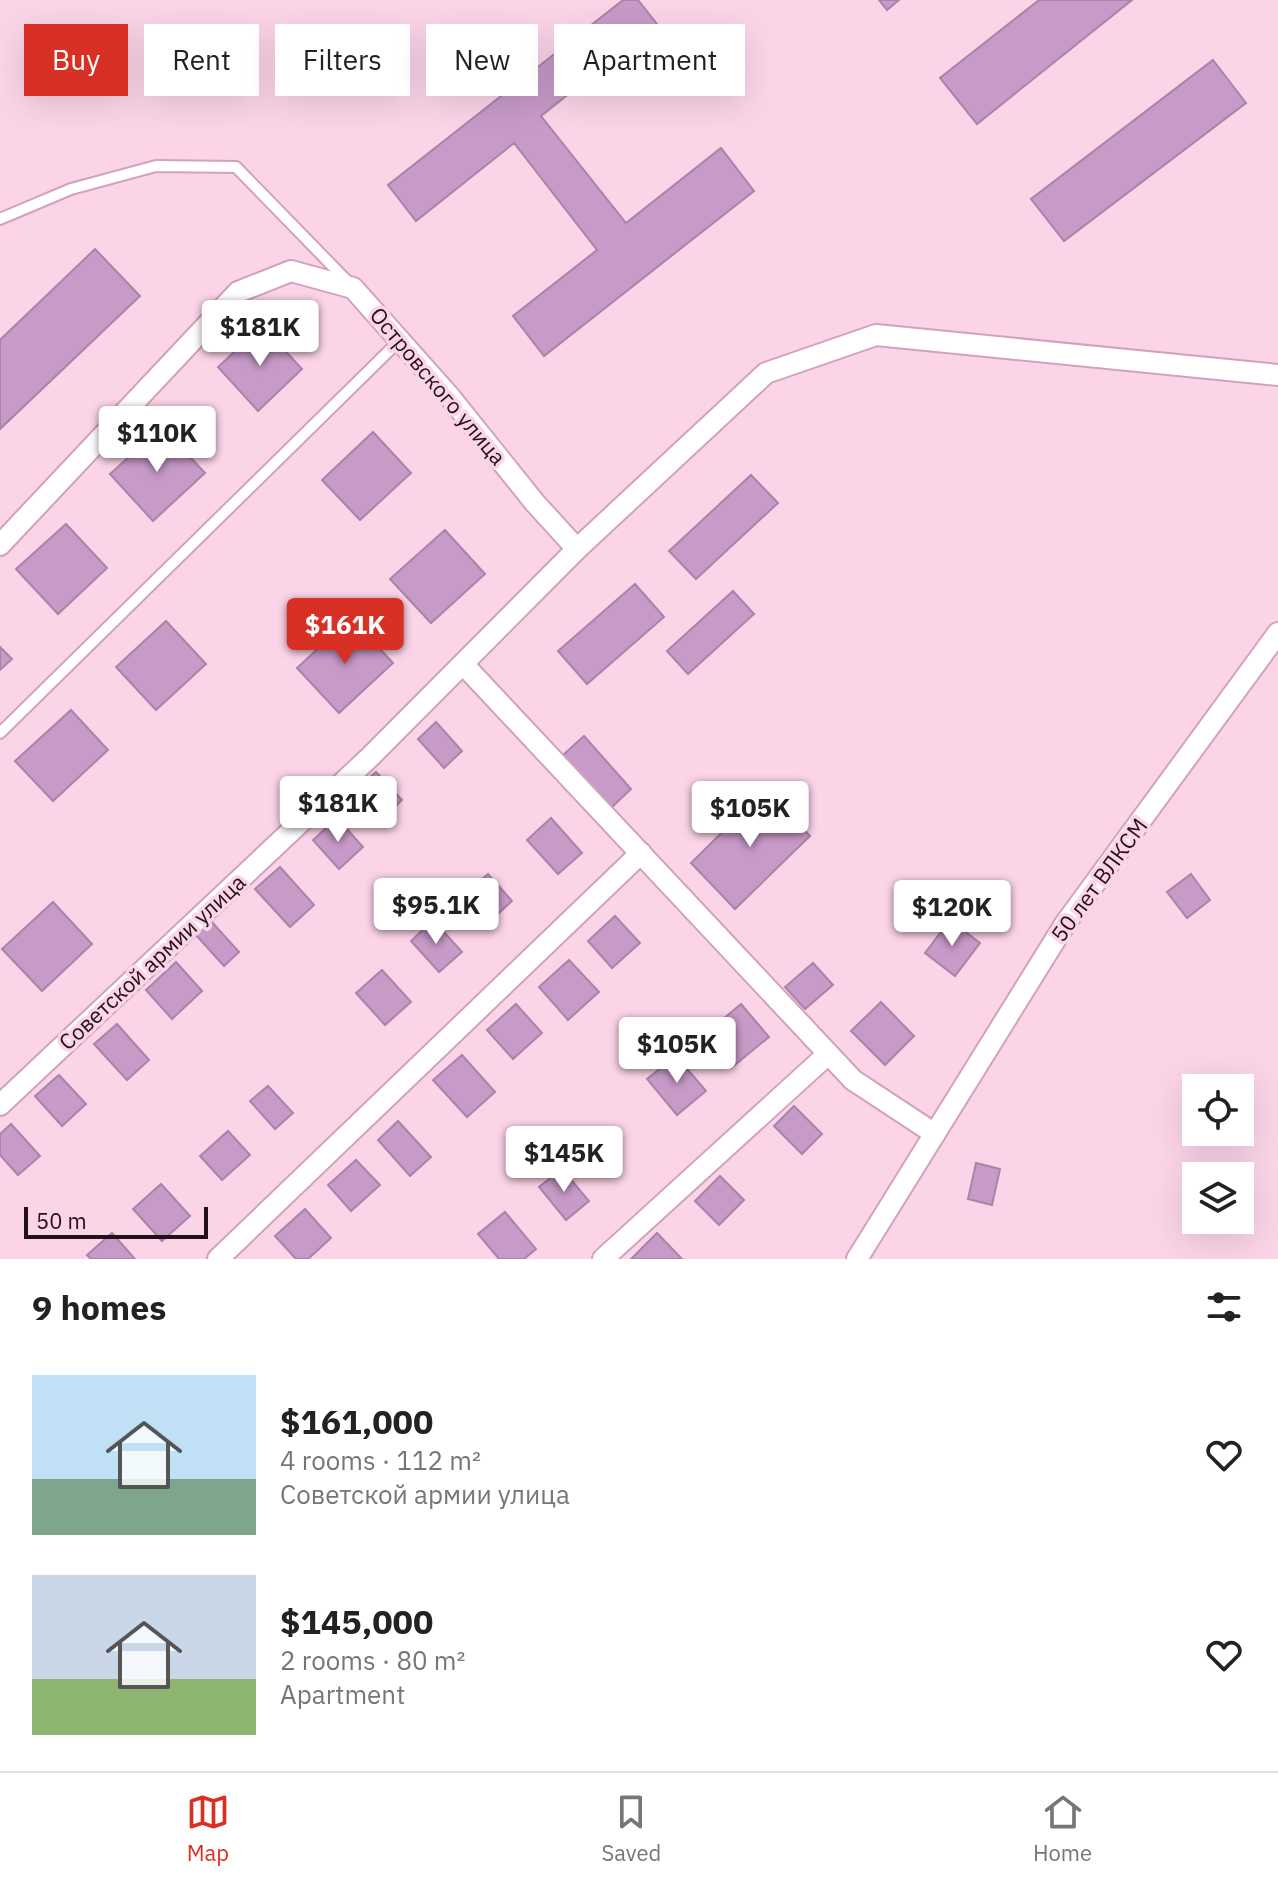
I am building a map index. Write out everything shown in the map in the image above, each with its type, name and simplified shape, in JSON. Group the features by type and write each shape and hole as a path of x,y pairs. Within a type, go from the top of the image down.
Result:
{"street":[{"name":"Островского улица","path":"0,545 238,292 291,271 353,288 450,397 535,503 577,549"},
{"name":"Советской армии улица","path":"0,1105 371,756 577,549 766,373 876,335 1278,375"},
{"name":"50 лет ВЛКСМ","path":"857,1259 1065,924 1276,642"},
{"path":"463,664 853,1080 935,1134"},
{"path":"218,1259 641,853"},
{"path":"603,1259 828,1054"}],"lane":[{"path":"0,219 71,189 156,166 236,167 353,288"},
{"path":"0,733 400,340"}],"building":[{"path":"623,0 638,0 657,24 593,24"},
{"path":"879,0 899,0 887,10"},
{"path":"1039,0 1132,0 977,124 940,78"},
{"path":"554,54 554,96 566,96 541,116 626,223 721,148 754,191 544,356 513,316 597,250 514,143 416,221 388,185 501,96 538,96 538,67"},
{"path":"1213,60 1246,103 1064,241 1031,199"},
{"path":"95,249 140,296 0,429 0,340"},
{"path":"262,326 302,369 258,411 218,367"},
{"path":"162,427 205,473 153,521 110,474"},
{"path":"373,432 411,473 360,520 322,480"},
{"path":"751,475 778,503 696,579 669,551"},
{"path":"66,524 107,568 58,614 16,569"},
{"path":"445,530 485,574 431,623 390,579"},
{"path":"635,584 664,617 587,684 558,651"},
{"path":"733,591 754,614 688,674 667,651"},
{"path":"351,618 393,663 339,713 297,668"},
{"path":"166,621 206,664 156,710 116,667"},
{"path":"0,647 12,659 0,670"},
{"path":"71,710 108,750 53,801 15,761"},
{"path":"436,722 462,751 444,768 418,739"},
{"path":"584,736 631,789 611,808 563,755"},
{"path":"376,772 402,800 386,815 360,786"},
{"path":"765,790 810,836 735,909 691,863"},
{"path":"337,818 363,847 339,869 313,840"},
{"path":"551,818 582,853 558,874 527,840"},
{"path":"280,867 314,905 290,927 255,889"},
{"path":"488,874 512,901 490,921 465,894"},
{"path":"1191,874 1210,900 1187,918 1167,892"},
{"path":"53,902 92,944 42,991 2,949"},
{"path":"615,916 640,943 612,968 588,941"},
{"path":"210,920 239,952 224,966 195,934"},
{"path":"433,920 462,952 439,972 411,941"},
{"path":"950,920 980,943 955,976 925,953"},
{"path":"569,960 599,992 568,1020 539,987"},
{"path":"176,962 202,991 172,1019 146,990"},
{"path":"813,963 833,985 805,1009 785,987"},
{"path":"382,970 411,1002 385,1025 356,993"},
{"path":"881,1002 914,1036 885,1065 851,1031"},
{"path":"516,1004 542,1033 513,1059 487,1030"},
{"path":"741,1004 769,1037 731,1068 704,1035"},
{"path":"117,1024 149,1060 127,1080 94,1044"},
{"path":"462,1055 495,1092 467,1117 433,1080"},
{"path":"676,1056 706,1091 677,1115 647,1079"},
{"path":"59,1075 86,1104 62,1126 35,1096"},
{"path":"268,1086 293,1113 275,1129 250,1101"},
{"path":"794,1106 822,1134 802,1154 774,1126"},
{"path":"398,1121 431,1157 410,1176 378,1140"},
{"path":"11,1124 40,1156 18,1175 0,1155 0,1134"},
{"path":"228,1131 250,1155 222,1180 200,1156"},
{"path":"356,1160 380,1185 351,1211 328,1185"},
{"path":"976,1163 1000,1169 992,1205 968,1199"},
{"path":"562,1169 589,1201 566,1220 539,1187"},
{"path":"720,1176 744,1200 719,1225 695,1201"},
{"path":"161,1184 190,1216 162,1241 133,1209"},
{"path":"305,1209 331,1238 308,1259 296,1259 275,1236"},
{"path":"505,1212 536,1249 524,1259 499,1259 478,1234"},
{"path":"112,1233 135,1259 91,1259 87,1255"},
{"path":"657,1233 682,1259 631,1259"}]}
